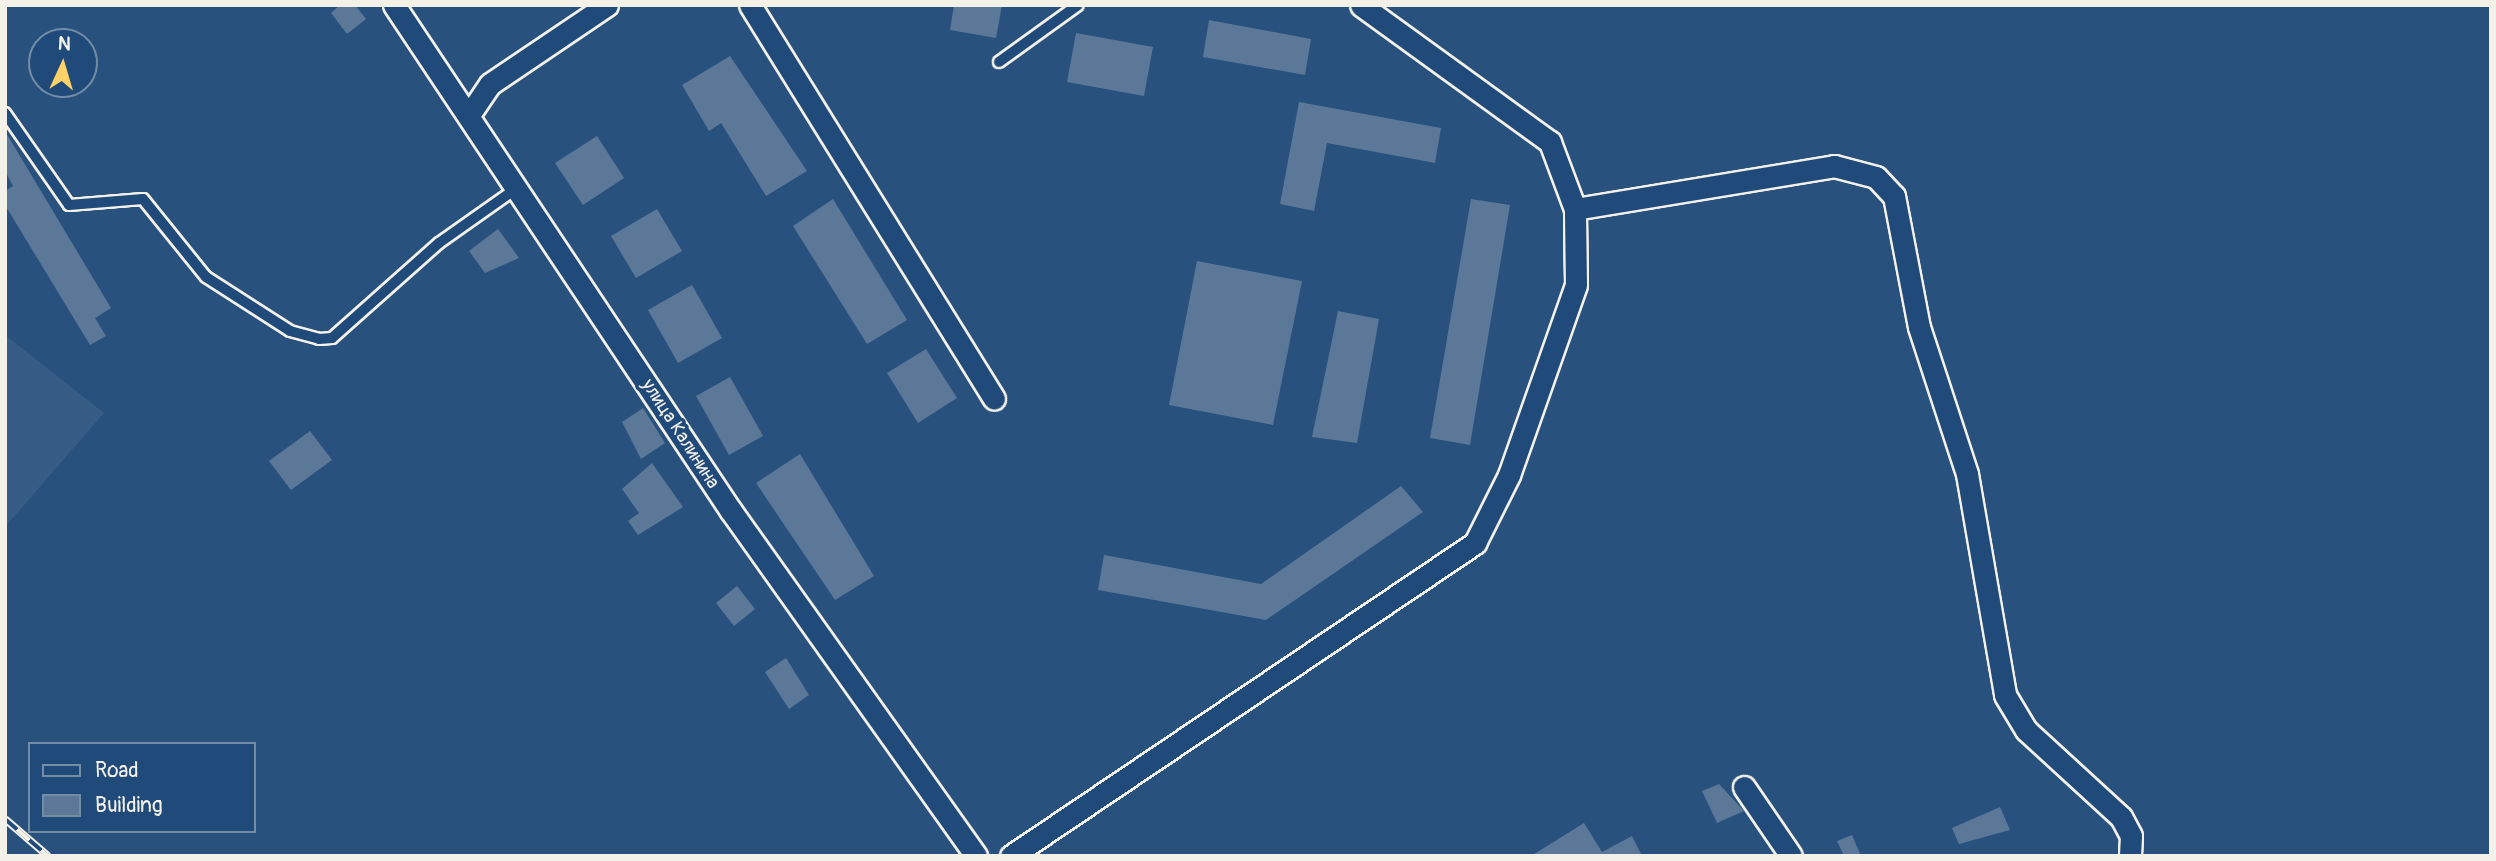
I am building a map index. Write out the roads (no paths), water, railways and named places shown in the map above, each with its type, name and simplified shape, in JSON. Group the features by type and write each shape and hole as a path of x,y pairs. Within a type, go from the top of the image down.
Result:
{"street":[{"name":"улица Калинина","path":"394,5 731,511 976,856"},
{"path":"469,115 490,84 607,5"},
{"path":"750,5 994,398"},
{"path":"1011,856 1475,543 1509,475 1576,285 1575,209 1550,142 1361,5"},
{"path":"1575,209 1834,166 1876,177 1894,197 1919,327 1967,474 2005,695 2026,730 2121,817 2131,836 2130,856"},
{"path":"1744,787 1791,856"}],"lane":[{"path":"999,62 1078,5"},
{"path":"5,113 69,205 143,199 206,277 290,331 319,339 332,338 439,243 517,188"}],"railway":[{"path":"5,819 48,856"}]}
